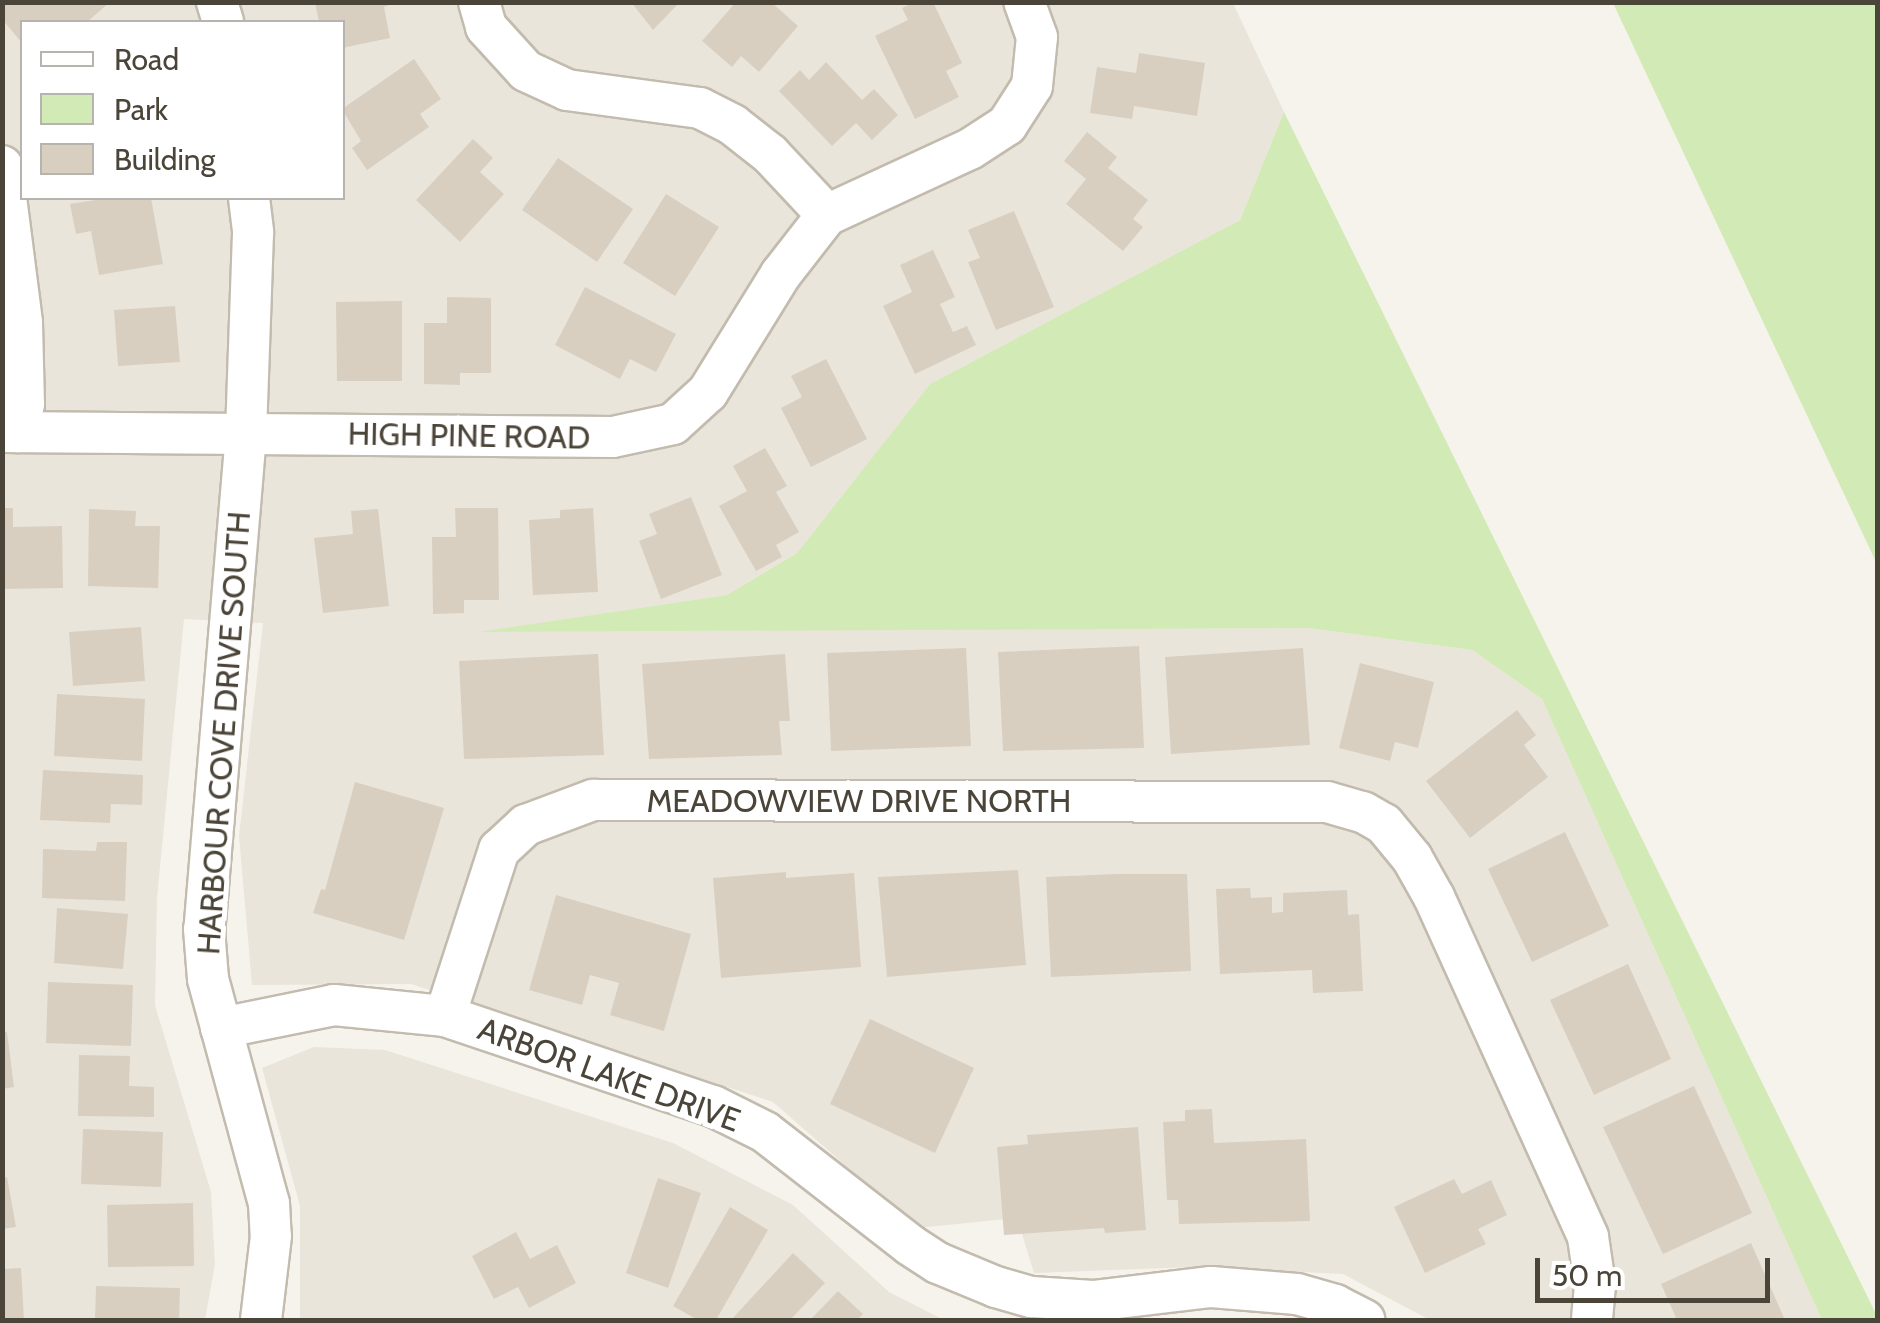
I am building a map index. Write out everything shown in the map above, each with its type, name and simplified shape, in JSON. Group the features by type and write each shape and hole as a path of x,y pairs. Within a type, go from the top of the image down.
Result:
{"street":[{"path":"480,2 486,27 526,72 566,90 700,108 734,125 770,154 826,215 970,149 1007,125 1032,86 1037,38 1024,2"},
{"path":"2,166 22,322 24,404 10,432"},
{"name":"HARBOUR COVE DRIVE SOUTH","path":"250,200 246,434 204,929 208,980 269,1203 270,1256 261,1320"},
{"name":"HIGH PINE ROAD","path":"10,432 613,438 663,428 708,392 780,274 826,215"},
{"name":"MEADOWVIEW DRIVE NORTH","path":"444,1016 499,850 526,825 592,800 1326,802 1363,812 1399,839 1434,897 1588,1237 1596,1284 1592,1320"},
{"name":"ARBOR LAKE DRIVE","path":"221,1028 334,1004 444,1016 730,1114 764,1132 910,1245 938,1263 996,1287 1032,1297 1093,1301 1210,1287 1297,1294 1335,1305 1364,1320"}],"shaded area":[{"path":"3,2 1233,3 1284,112 1240,220 930,384 797,553 727,595 487,631 1308,628 1472,650 1542,699 1822,1320 1430,1320 1343,1274 1192,1267 1034,1273 1017,1218 917,1228 773,1102 411,984 252,985 239,836 263,623 184,619 157,898 155,1005 211,1192 215,1264 205,1320 3,1320"},
{"path":"314,1047 385,1050 673,1143 793,1205 889,1292 944,1320 300,1320 300,1206 262,1068"}],"green space":[{"path":"1613,3 1877,3 1877,564"},
{"path":"1284,112 1877,1320 1822,1320 1542,699 1472,650 1308,628 478,632 727,595 797,553 930,384 1240,220"}],"building":[{"path":"2,2 110,2 89,20 20,20 20,41 2,19"},
{"path":"315,2 396,2 384,7 390,38 345,47 345,20 319,20"},
{"path":"631,2 680,2 653,30"},
{"path":"736,2 771,2 798,26 759,72 741,56 732,67 702,41"},
{"path":"914,2 933,2 962,63 946,71 959,97 915,119 875,36 908,20 902,8"},
{"path":"1139,53 1205,63 1197,116 1134,106 1132,119 1090,113 1097,67 1136,73"},
{"path":"414,59 441,99 420,114 429,127 367,170 352,148 361,141 345,114 345,107"},
{"path":"826,62 862,100 874,89 898,115 872,140 856,123 832,146 779,91 800,70 809,80"},
{"path":"1087,132 1117,157 1108,168 1148,200 1133,219 1143,227 1123,251 1066,204 1086,179 1064,161"},
{"path":"473,139 493,158 480,172 504,194 460,242 416,200"},
{"path":"558,158 633,209 597,262 522,210"},
{"path":"666,194 719,227 675,296 623,263"},
{"path":"151,200 163,264 99,275 91,231 76,234 70,204"},
{"path":"1014,211 1054,307 996,330 968,262 980,258 968,230"},
{"path":"933,250 955,297 940,304 953,332 967,326 976,345 915,374 883,306 912,292 900,265"},
{"path":"585,287 676,334 656,372 630,359 620,379 555,345"},
{"path":"447,297 491,298 491,373 460,373 460,385 424,384 424,323 447,323"},
{"path":"402,301 402,381 337,381 336,302"},
{"path":"175,306 180,362 118,366 114,310"},
{"path":"826,359 867,439 811,467 781,408 802,397 791,376"},
{"path":"765,448 787,486 776,492 799,532 776,545 782,557 756,571 719,506 747,491 733,466"},
{"path":"691,497 722,575 661,599 639,541 657,534 649,514"},
{"path":"2,508 13,508 13,527 62,526 63,588 2,589"},
{"path":"455,508 498,508 499,600 464,600 464,613 433,614 432,537 456,537"},
{"path":"593,508 598,592 533,595 529,520 560,518 560,510"},
{"path":"89,509 136,511 135,526 160,526 158,588 88,586"},
{"path":"378,509 389,606 323,613 314,538 353,534 351,511"},
{"path":"141,627 145,681 73,686 69,632"},
{"path":"1139,646 1144,748 1003,751 998,652"},
{"path":"966,648 971,746 831,751 827,653"},
{"path":"1303,648 1310,745 1171,754 1165,657"},
{"path":"598,654 604,755 464,759 459,661"},
{"path":"785,654 790,721 779,721 782,755 649,759 642,664"},
{"path":"1360,663 1434,682 1418,748 1395,742 1390,761 1339,748"},
{"path":"57,694 145,699 142,761 54,756"},
{"path":"1517,710 1536,735 1524,745 1548,777 1470,838 1426,781"},
{"path":"43,770 143,775 142,805 111,804 110,823 40,820"},
{"path":"355,782 444,808 404,940 313,913 321,889 325,890"},
{"path":"1565,832 1609,926 1532,962 1488,869"},
{"path":"97,842 127,842 125,901 42,898 43,849 96,851"},
{"path":"1018,870 1026,965 887,977 878,877"},
{"path":"786,872 786,878 854,873 861,967 721,978 713,878"},
{"path":"1187,874 1191,971 1051,977 1046,877"},
{"path":"1250,888 1251,898 1272,897 1272,913 1283,912 1283,893 1347,890 1348,915 1359,914 1363,991 1313,993 1312,970 1220,974 1216,889"},
{"path":"556,895 691,934 664,1031 610,1015 619,983 590,975 582,1005 529,990"},
{"path":"57,908 128,914 123,969 54,963"},
{"path":"1628,964 1671,1059 1594,1095 1550,1000"},
{"path":"48,982 133,985 131,1046 46,1043"},
{"path":"870,1019 974,1068 935,1153 830,1104"},
{"path":"7,1032 14,1087 2,1089 2,1033"},
{"path":"79,1055 130,1056 129,1086 154,1087 154,1117 78,1116"},
{"path":"1694,1086 1752,1213 1663,1254 1603,1127"},
{"path":"1212,1109 1214,1143 1306,1139 1310,1221 1179,1224 1178,1200 1167,1200 1163,1122 1185,1121 1185,1110"},
{"path":"1138,1127 1146,1230 1105,1233 1104,1228 1004,1235 997,1147 1028,1144 1027,1135"},
{"path":"83,1129 163,1132 161,1187 81,1184"},
{"path":"7,1177 16,1227 2,1229 2,1178"},
{"path":"658,1178 701,1193 668,1288 626,1273"},
{"path":"1454,1179 1462,1194 1491,1180 1507,1215 1478,1229 1486,1244 1425,1273 1394,1207"},
{"path":"193,1203 194,1266 108,1267 107,1205"},
{"path":"730,1207 768,1230 716,1320 698,1320 673,1306"},
{"path":"516,1232 530,1259 557,1245 576,1283 529,1308 518,1287 494,1299 472,1256"},
{"path":"1751,1243 1785,1320 1677,1320 1661,1284"},
{"path":"793,1253 825,1283 790,1320 731,1320"},
{"path":"21,1268 24,1320 2,1320 2,1269"},
{"path":"96,1286 180,1288 179,1320 95,1320"},
{"path":"838,1291 863,1314 857,1320 810,1320"}]}
